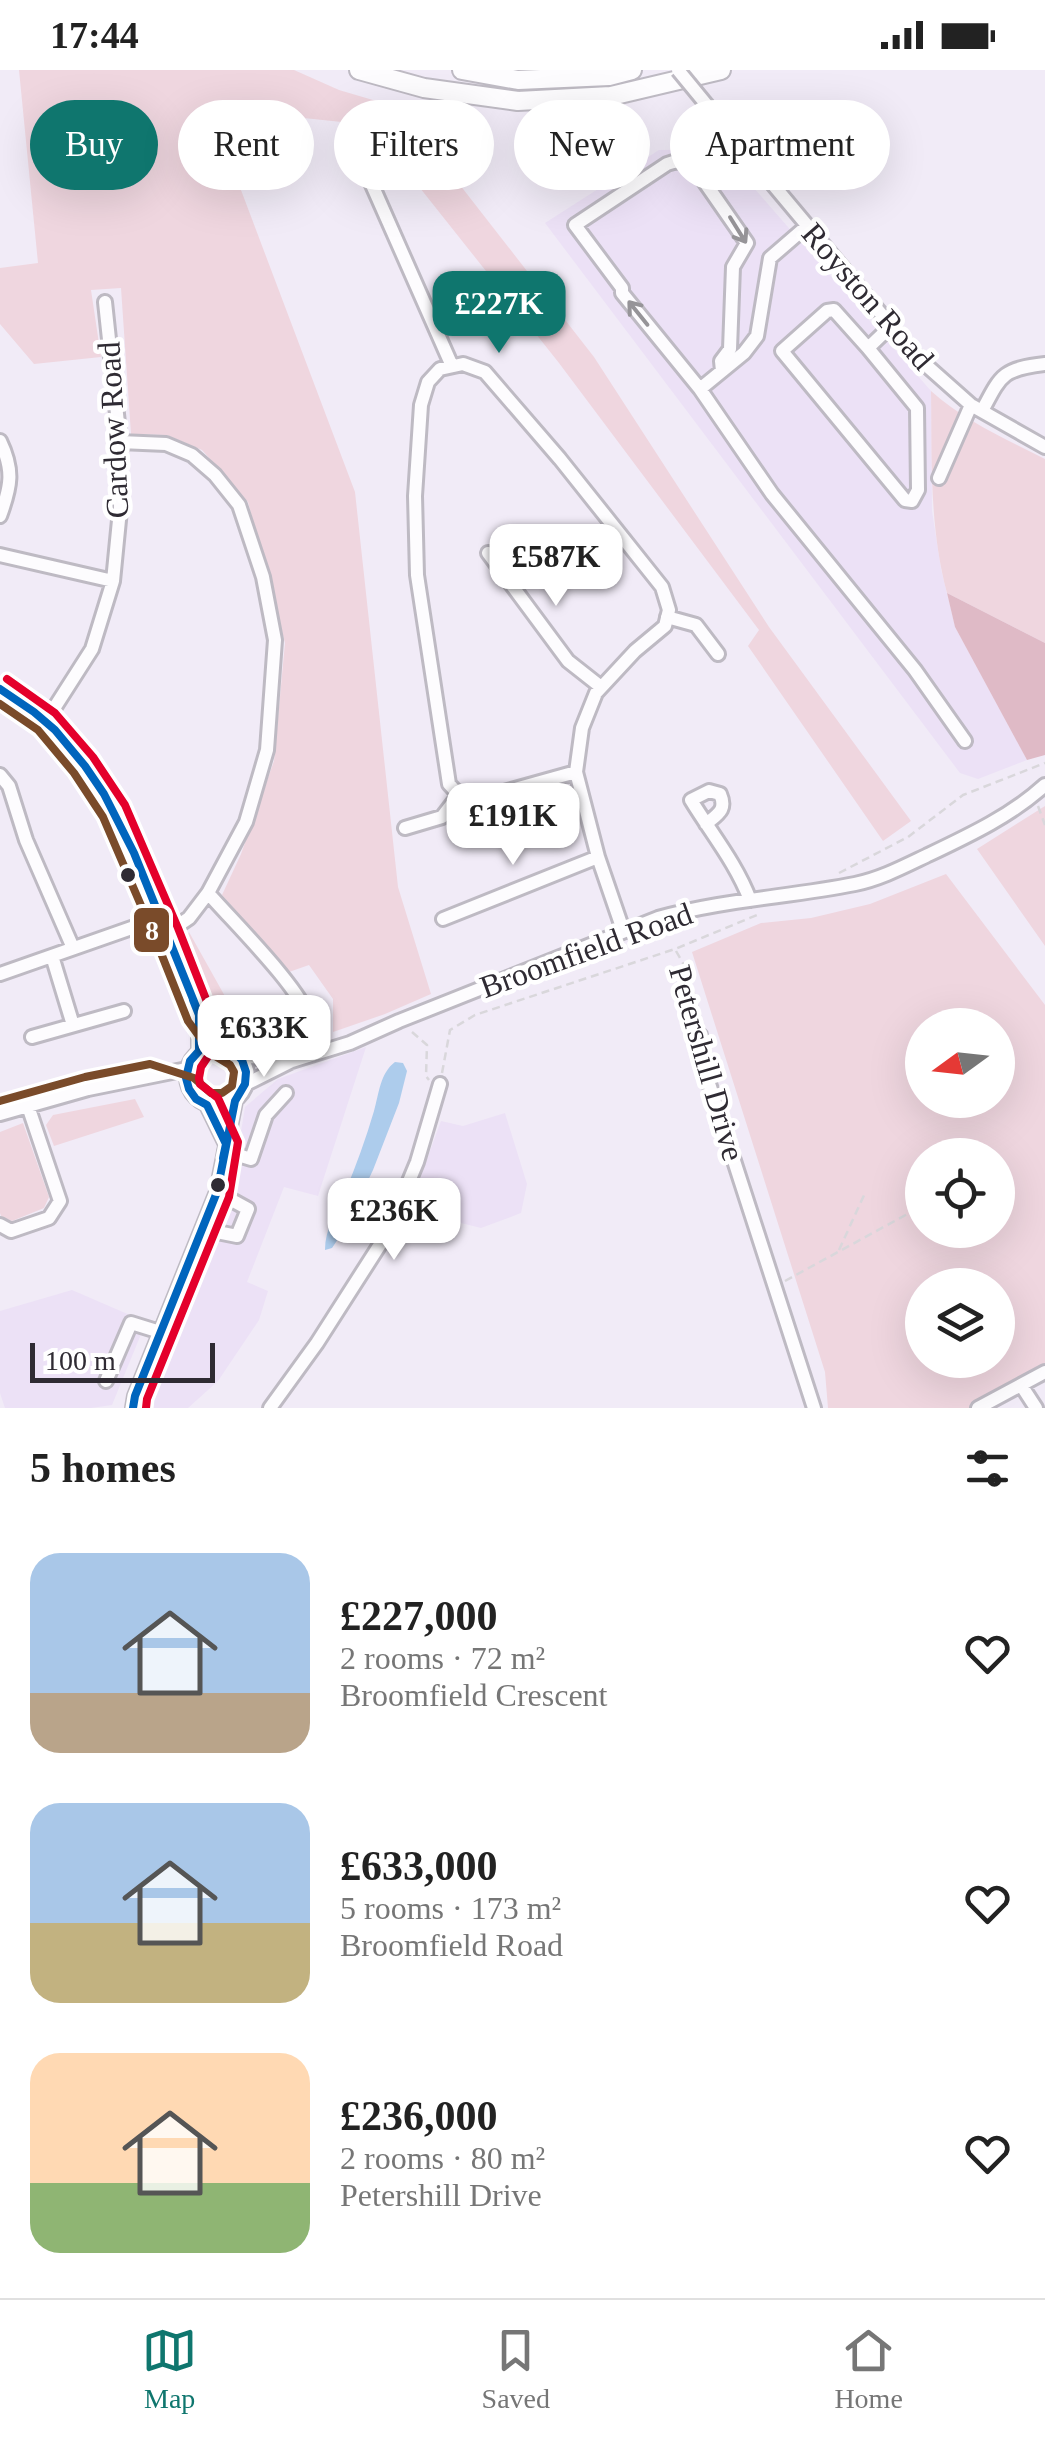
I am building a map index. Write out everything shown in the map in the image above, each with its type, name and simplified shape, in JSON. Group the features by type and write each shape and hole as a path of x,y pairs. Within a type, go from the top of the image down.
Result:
{"highway":[{"path":"358,70 424,88 518,101 611,96 721,70"},
{"path":"462,70 518,80 609,76 632,70"}],"street":[{"name":"Royston Road","path":"678,70 918,358 977,408 1045,447"},
{"path":"722,371 721,361 730,349 734,267 747,244 697,171 678,161 575,225 622,288 622,294 700,389 772,494 915,670 966,741"},
{"path":"374,190 452,366"},
{"path":"700,389 751,347 757,336 770,258 807,226"},
{"name":"Cardow Road","path":"46,721 92,649 113,581 120,510 120,442 104,302"},
{"path":"834,310 868,348 917,408 918,490 912,500 905,500 782,351 834,310"},
{"path":"868,348 892,326"},
{"path":"576,772 475,800 459,795 449,784 417,575 415,496 421,405 428,382 440,369 463,364 485,372 662,586 669,610 665,626 596,693 582,728 576,772 598,857 623,930"},
{"path":"939,478 977,408 1000,378 1017,367 1045,364"},
{"path":"0,440 9,466 10,488 0,516"},
{"path":"120,442 166,444 192,455 215,475 239,505 262,577 275,640 267,750 246,822 208,893 189,918 167,933"},
{"path":"488,553 568,661 601,687"},
{"path":"0,555 113,581"},
{"path":"667,617 696,626 718,654"},
{"path":"0,689 46,721 84,765 114,811 199,1015 221,1046"},
{"path":"0,775 9,786 26,840 73,948"},
{"name":"Broomfield Road","path":"246,1084 623,930 697,908 858,883 886,874 974,834 1045,785"},
{"path":"706,824 722,811 724,803 720,794 709,791 690,800 754,899"},
{"path":"406,828 442,817 459,795"},
{"path":"443,920 598,857"},
{"path":"208,893 285,980 308,1011 312,1024"},
{"path":"0,974 160,918"},
{"path":"52,956 73,1026"},
{"path":"32,1038 124,1010"},
{"path":"199,1015 199,1051"},
{"name":"Petershill Drive","path":"700,1035 704,1068 814,1408"},
{"path":"221,1046 240,1056 246,1069 246,1084 234,1101 224,1106 207,1105 196,1099 186,1078 190,1061 199,1051 221,1046"},
{"name":"Broomfield Road","path":"240,1056 292,1062"},
{"path":"0,1114 88,1089 187,1068"},
{"path":"151,1076 189,1089"},
{"path":"270,1408 388,1232 417,1162 440,1087"},
{"path":"207,1105 225,1147 252,1159 266,1115 286,1094"},
{"path":"134,1408 134,1396 217,1192 234,1101"},
{"path":"0,1225 12,1231 49,1218 60,1201 28,1106"},
{"path":"202,1228 237,1236 248,1209 217,1192"},
{"path":"106,1382 131,1323 160,1332"},
{"path":"978,1408 1045,1372"},
{"path":"1021,1385 1036,1408"}],"path":[{"path":"838,874 908,837 963,795 1045,763"},
{"path":"1034,796 1045,824"},
{"path":"675,950 757,916 754,899"},
{"name":"Petershill Drive","path":"440,1087 450,1030 475,1015 675,950 688,972 704,1031 700,1035"},
{"path":"399,1021 427,1046 426,1076 440,1087"},
{"path":"839,1252 865,1193"},
{"path":"775,1286 905,1215"}],"shaded area":[{"path":"19,70 294,70 373,100 334,100 334,121 314,119 314,100 178,100 178,190 241,190 355,492 398,887 431,994 333,1032 333,999 309,965 289,972 222,895 274,761 285,643 248,502 202,450 167,435 131,434 121,288 91,290 101,357 34,364 0,324 0,268 38,263 31,190 158,190 158,100 30,100 30,182"},
{"path":"670,150 670,190 756,190 931,391 932,511 955,627 1027,760 978,779 960,773 545,223 597,190 650,190 650,156"},
{"path":"422,190 464,190 594,357 769,627 911,821 883,841 748,646 759,630 559,363"},
{"path":"931,391 971,420 1045,459 1045,643 947,593 934,518"},
{"path":"947,593 1045,643 1045,755 1027,760 955,627"},
{"path":"1045,806 1045,946 977,849"},
{"path":"946,874 1045,1005 1045,1366 972,1408 828,1408 825,1372 692,952 761,923 811,918 870,904"},
{"path":"189,932 250,1041 224,1021 201,987 183,944"},
{"path":"366,1047 318,1196 284,1187 247,1282 268,1291 259,1320 218,1381 188,1408 146,1408 149,1386 233,1181 245,1107 278,1079"},
{"path":"135,1099 144,1117 54,1146 46,1125 53,1115"},
{"path":"505,1113 527,1184 521,1213 481,1228 410,1205 441,1121 463,1126"},
{"path":"23,1123 49,1197 44,1208 12,1221 0,1213 0,1132"},
{"path":"72,1290 146,1322 112,1405 5,1408 0,1393 0,1311"}],"water":[{"path":"395,1062 403,1063 407,1071 399,1103 346,1227 332,1248 325,1250 329,1228 361,1152 383,1078"}],"transit line":[{"path":"7,679 55,713 93,757 125,805 211,1012 211,1052 201,1067 200,1084 218,1098 238,1142 229,1197 146,1408"},
{"path":"0,689 55,730 104,794 134,853 199,1014 218,1042 242,1060 246,1072 245,1084 235,1101 217,1192 133,1408"},
{"name":"8","path":"0,704 38,730 74,773 103,817 188,1021 212,1054 234,1072 232,1086 222,1093 211,1093 194,1078 150,1064 0,1101"},
{"path":"193,1000 199,1015 199,1051 190,1061 186,1078 196,1099 207,1105 226,1144 223,1158"}]}
